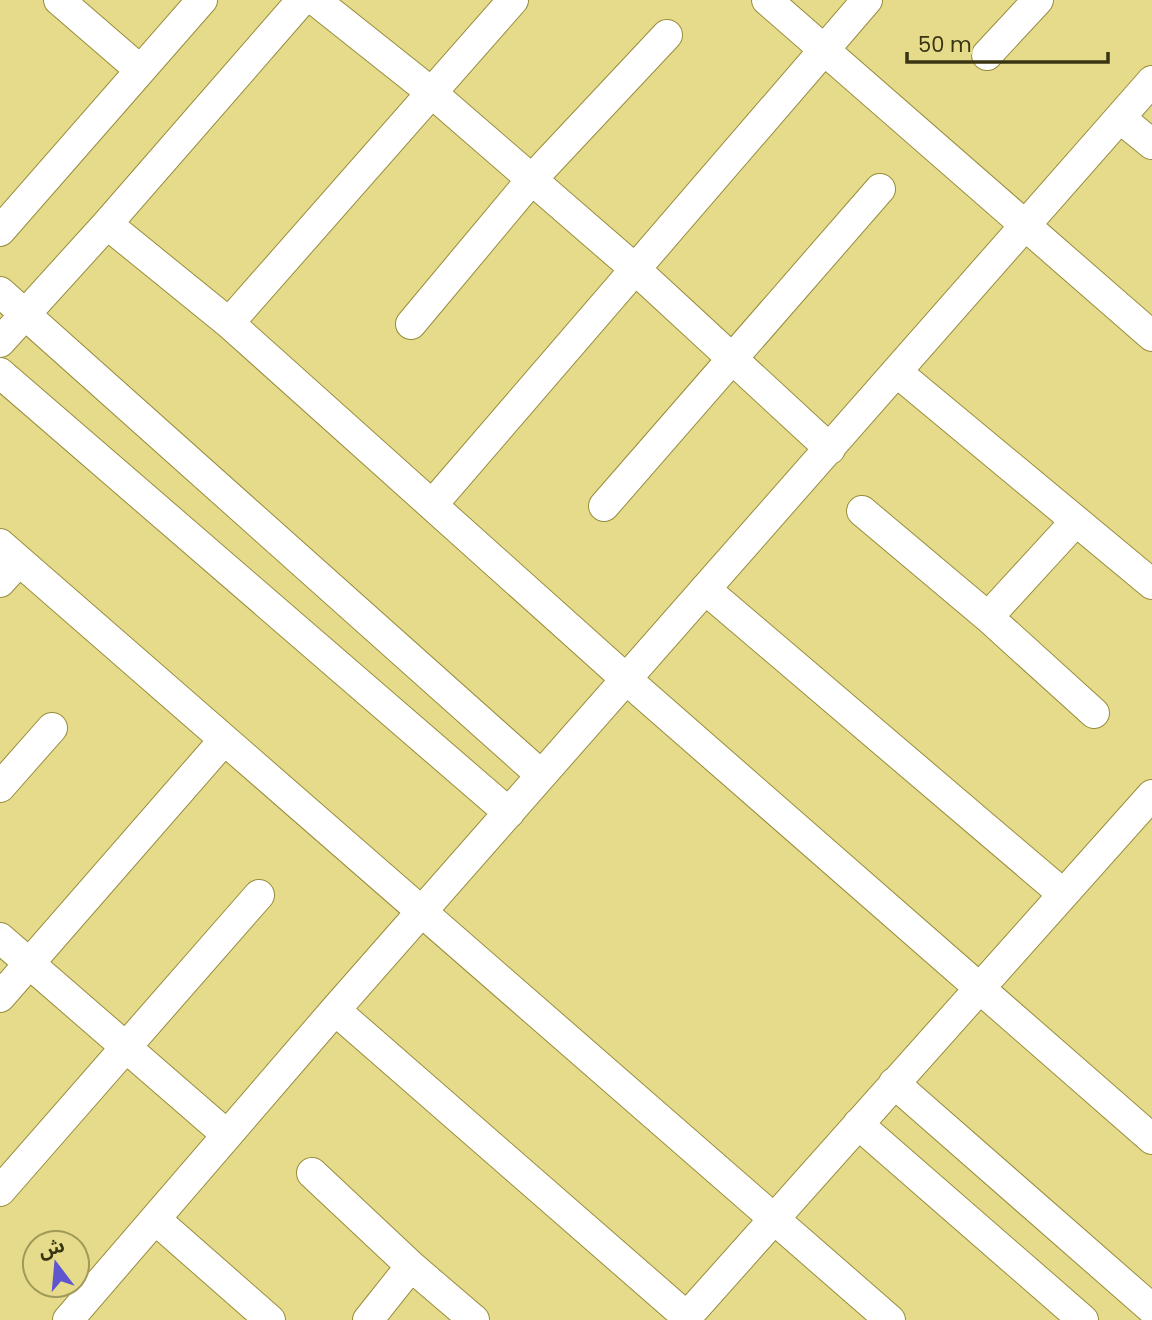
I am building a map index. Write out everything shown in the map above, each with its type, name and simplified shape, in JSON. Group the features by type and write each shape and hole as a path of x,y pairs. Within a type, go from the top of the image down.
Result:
{"street":[{"path":"59,0 140,70"},
{"path":"0,231 202,0"},
{"path":"0,342 302,0"},
{"path":"315,0 432,93 532,179 635,269 830,449"},
{"path":"229,323 513,0"},
{"path":"766,0 1152,336"},
{"path":"432,505 867,0"},
{"path":"987,55 1038,0"},
{"path":"411,324 532,179 667,35"},
{"path":"68,1320 335,1010 1152,81"},
{"path":"1120,118 1152,144"},
{"path":"604,506 880,189"},
{"path":"107,224 229,323 626,679 1152,1139"},
{"path":"0,292 541,775"},
{"path":"0,373 509,813"},
{"path":"898,373 1152,584"},
{"path":"862,511 988,617 1094,713"},
{"path":"988,617 1076,521"},
{"path":"6,562 224,740 890,1320"},
{"path":"705,589 1063,894"},
{"path":"0,788 52,728"},
{"path":"0,998 224,740"},
{"path":"335,1010 686,1318 1152,794"},
{"path":"0,1191 258,895"},
{"path":"0,938 227,1135"},
{"path":"894,1083 1152,1309"},
{"path":"858,1124 1083,1320"},
{"path":"312,1174 474,1320"},
{"path":"155,1219 270,1320"},
{"path":"368,1320 411,1266"}]}
